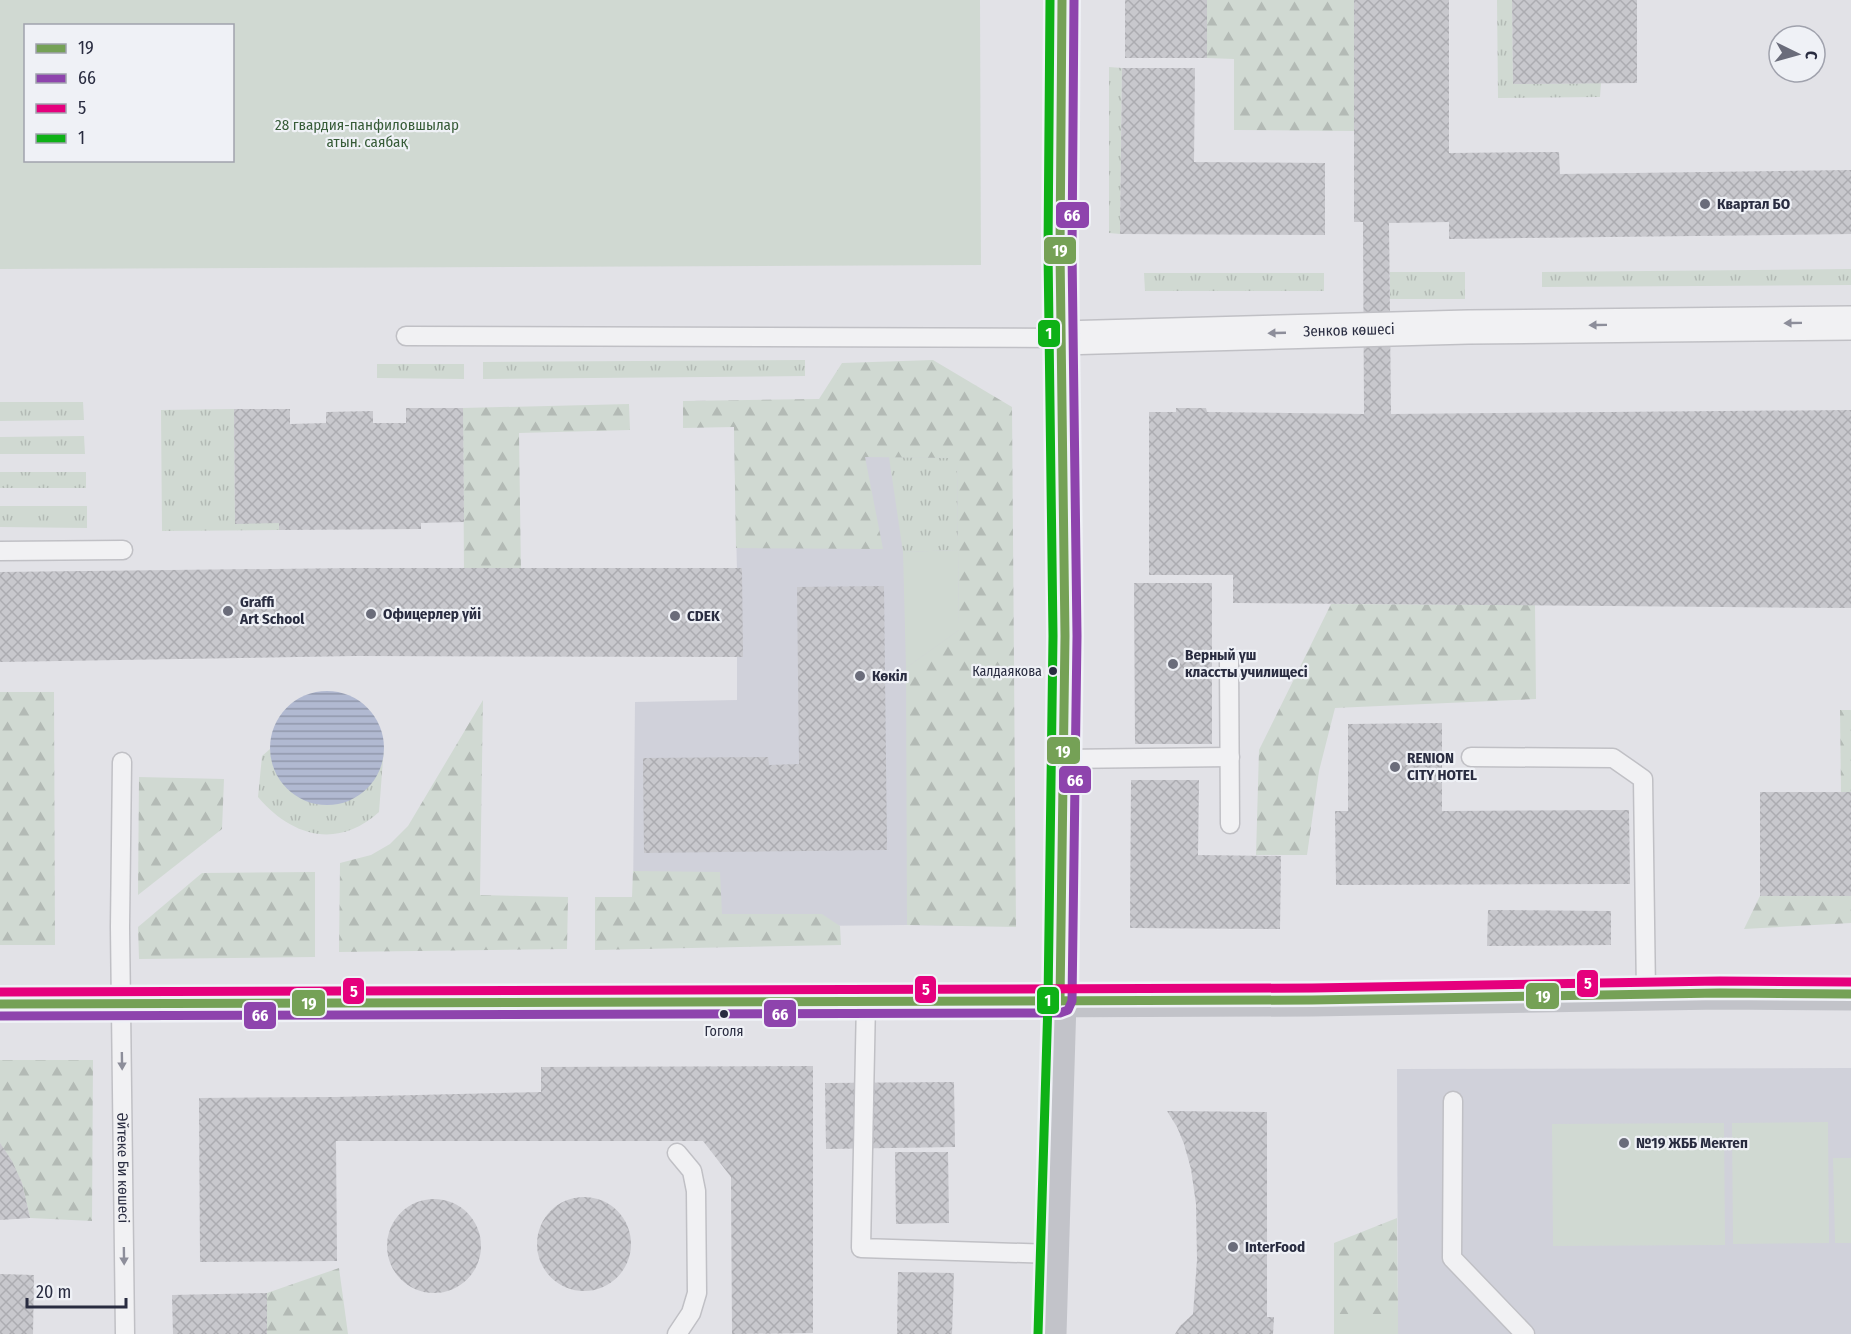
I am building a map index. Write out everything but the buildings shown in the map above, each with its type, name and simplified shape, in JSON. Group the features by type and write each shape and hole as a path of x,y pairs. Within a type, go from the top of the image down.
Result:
{"street":[{"path":"1050,1334 1060,1001 1065,636 1061,338 1062,0"},
{"name":"Зенков көшесі","path":"1061,338 1468,327 1851,323"},
{"path":"0,1004 1312,1000 1646,994 1851,994"}],"lane":[{"name":"Зенков көшесі","path":"406,336 1061,338"},
{"path":"0,551 123,550"},
{"path":"1229,660 1230,824"},
{"path":"1063,759 1230,757"},
{"path":"1471,757 1613,758 1643,779 1646,994"},
{"name":"Әйтеке Би көшесі","path":"122,762 120,927 125,1334"},
{"path":"866,1001 861,1248 1053,1254"},
{"path":"1453,1101 1452,1258 1525,1334"},
{"path":"677,1153 692,1171 696,1191 696,1293 691,1313 677,1334"}],"shaded area":[{"name":"Көкіл","path":"734,427 982,428 986,926 634,928 635,702 737,700"},
{"name":"№19 ЖББ Мектеп","path":"1851,1068 1851,1334 1398,1334 1397,1069"}],"green space":[{"name":"28 гвардия-панфиловшылар атын. саябақ","path":"0,0 980,0 981,265 0,269"},
{"path":"1207,0 1354,0 1354,131 1234,130 1234,59 1207,58"},
{"path":"1497,0 1512,0 1513,84 1601,83 1600,97 1498,98"},
{"path":"1109,67 1122,68 1120,234 1109,233"},
{"path":"1851,269 1851,285 1542,287 1542,272"},
{"path":"1390,272 1465,272 1465,299 1390,299"},
{"path":"1144,273 1324,273 1324,291 1145,291"},
{"path":"805,360 805,376 483,379 483,362"},
{"path":"933,360 1012,407 1016,927 907,925 906,668 959,630 957,458 865,457 883,549 736,548 734,427 683,428 683,401 819,399 842,363"},
{"path":"377,364 464,364 464,379 377,378"},
{"path":"0,402 83,402 84,420 0,421"},
{"path":"629,404 630,430 519,433 521,574 464,574 463,408"},
{"path":"234,409 235,523 279,523 279,530 162,531 161,410"},
{"path":"84,436 85,454 0,454 0,437"},
{"path":"889,457 957,458 958,550 903,552"},
{"path":"0,472 86,472 86,488 0,488"},
{"path":"0,506 87,506 87,528 0,527"},
{"path":"958,550 959,630 906,668 903,552"},
{"path":"1331,604 1535,605 1536,699 1335,708 1319,771 1307,855 1256,855 1259,750"},
{"path":"0,692 54,692 55,945 0,945"},
{"path":"483,700 480,895 568,897 567,949 339,952 340,863 371,855 390,844 408,826"},
{"path":"1840,710 1851,710 1851,792 1841,792"},
{"path":"384,747 379,812 363,824 347,831 331,834 300,829 285,821 258,797 262,756 270,749 274,769 381,767"},
{"path":"139,777 224,779 222,829 138,895"},
{"path":"633,871 720,872 722,914 822,914 840,926 841,945 595,950 595,897 632,897"},
{"path":"315,872 315,957 139,959 138,927 202,873"},
{"path":"1760,896 1851,896 1851,923 1744,929"},
{"path":"0,1060 93,1060 92,1221 30,1218 22,1183 0,1143"},
{"path":"1828,1122 1829,1243 1733,1244 1732,1123"},
{"path":"1724,1123 1725,1245 1553,1246 1552,1124"},
{"path":"1833,1158 1851,1158 1851,1243 1835,1243"},
{"path":"1397,1218 1398,1314 1334,1314 1334,1243"},
{"path":"339,1268 348,1334 267,1334 267,1293"},
{"path":"1334,1314 1398,1314 1398,1334 1334,1334"}],"water":[{"path":"327,691 349,696 367,708 379,726 384,748 379,770 367,788 349,800 327,805 305,800 287,788 275,770 270,748 275,726 287,708 305,696"}],"transit line":[{"name":"1","path":"1038,1334 1048,1001 1053,636 1048,251 1050,0"},
{"name":"19","path":"1060,1001 1065,636 1060,251 1062,0"},
{"name":"66","path":"0,1016 1060,1013 1068,1010 1072,1001 1077,636 1072,251 1074,0"},
{"name":"5","path":"0,992 1312,988 1720,981 1851,982"},
{"name":"19","path":"0,1004 1312,1000 1720,993 1851,994"}],"place":[{"name":"Квартал БО","path":"1705,204"},
{"name":"Graffi Art School","path":"228,611"},
{"name":"Офицерлер үйі","path":"371,614"},
{"name":"CDEK","path":"675,616"},
{"name":"Верный үш классты училищесі","path":"1173,664"},
{"name":"Калдаякова","path":"1053,671"},
{"name":"Көкіл","path":"860,676"},
{"name":"RENION CITY HOTEL","path":"1395,767"},
{"name":"Гоголя","path":"724,1014"},
{"name":"№19 ЖББ Мектеп","path":"1624,1143"},
{"name":"InterFood","path":"1233,1247"}]}
